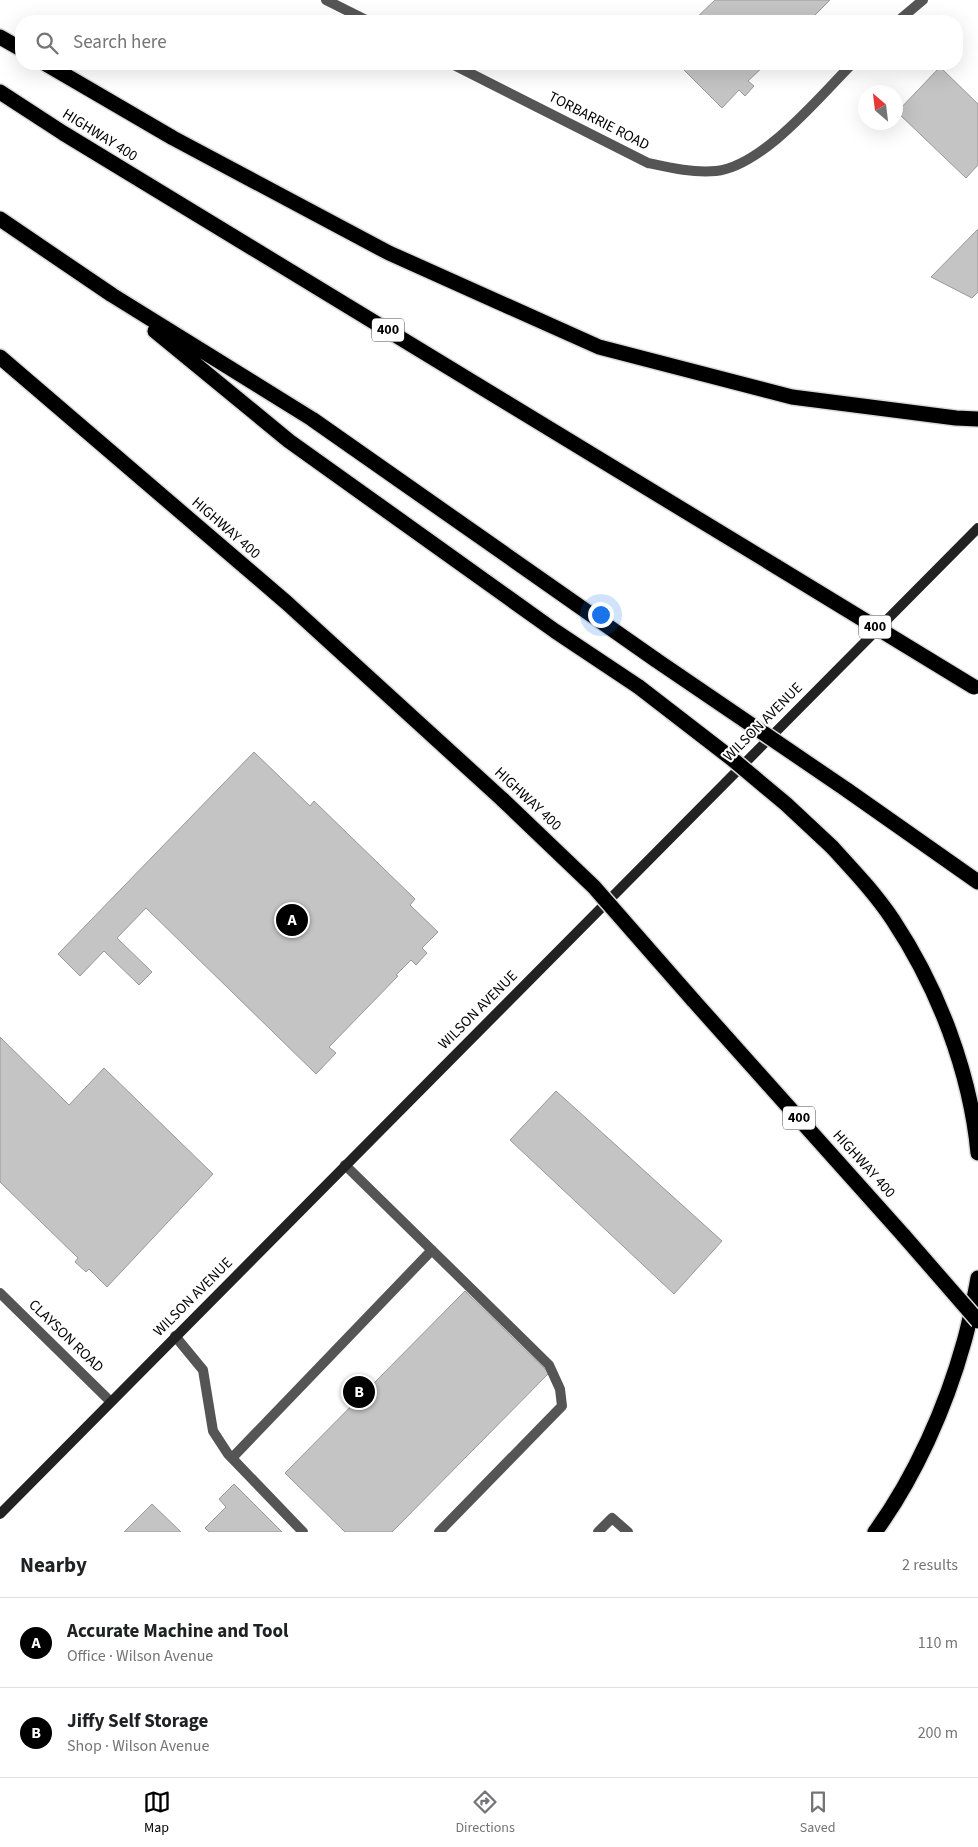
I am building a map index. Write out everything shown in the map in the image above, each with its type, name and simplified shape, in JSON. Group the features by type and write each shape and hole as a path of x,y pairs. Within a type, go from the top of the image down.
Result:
{"highway":[{"path":"0,37 15,46"},
{"path":"56,70 173,138 389,253 599,346 792,398 978,419"},
{"name":"HIGHWAY 400","path":"0,92 63,133 976,689"},
{"path":"0,218 112,295 312,419 656,660 978,882"},
{"path":"112,295 289,441 555,631 639,687 744,769 786,804 832,847 865,884 892,919 920,964 949,1029 970,1100 978,1154"},
{"name":"HIGHWAY 400","path":"0,357 287,603 503,800 594,887 978,1321"},
{"path":"875,1532 887,1516 942,1410 965,1341 978,1278"}],"main road":[{"name":"WILSON AVENUE","path":"0,1514 978,528"}],"street":[{"path":"326,0 356,15"},
{"path":"905,15 923,0"},
{"name":"TORBARRIE ROAD","path":"464,70 648,163 684,170 718,171 747,160 774,142 846,70"},
{"path":"345,1165 549,1365 560,1389 562,1406 439,1532"},
{"path":"232,1458 432,1250"},
{"name":"CLAYSON ROAD","path":"0,1293 110,1401"},
{"path":"175,1336 203,1370 213,1431 232,1458 303,1532"},
{"path":"598,1532 612,1518 628,1532"}],"building":[{"path":"715,0 830,0 815,15 699,15"},
{"path":"684,70 760,70 748,81 754,86 745,96 739,90 722,108"},
{"path":"937,70 943,70 978,104 978,165 966,178 903,118 903,106"},
{"path":"978,229 978,292 972,298 931,277"},
{"path":"254,752 310,806 314,801 415,899 410,905 438,932 422,948 427,953 416,965 411,960 396,975 398,976 329,1047 336,1053 316,1074 146,908 117,938 152,972 139,985 104,951 80,976 58,954"},
{"path":"0,1037 69,1105 104,1068 213,1174 107,1287 89,1269 86,1272 75,1262 78,1258 0,1182"},
{"path":"556,1091 722,1241 674,1294 510,1140"},
{"path":"465,1291 549,1373 392,1532 345,1532 285,1473"},
{"path":"234,1484 282,1532 209,1532 205,1528 226,1507 219,1499"},
{"path":"152,1504 181,1532 124,1532"}],"place":[{"name":"Accurate Machine and Tool","path":"292,920"},
{"name":"Jiffy Self Storage","path":"359,1392"}]}
